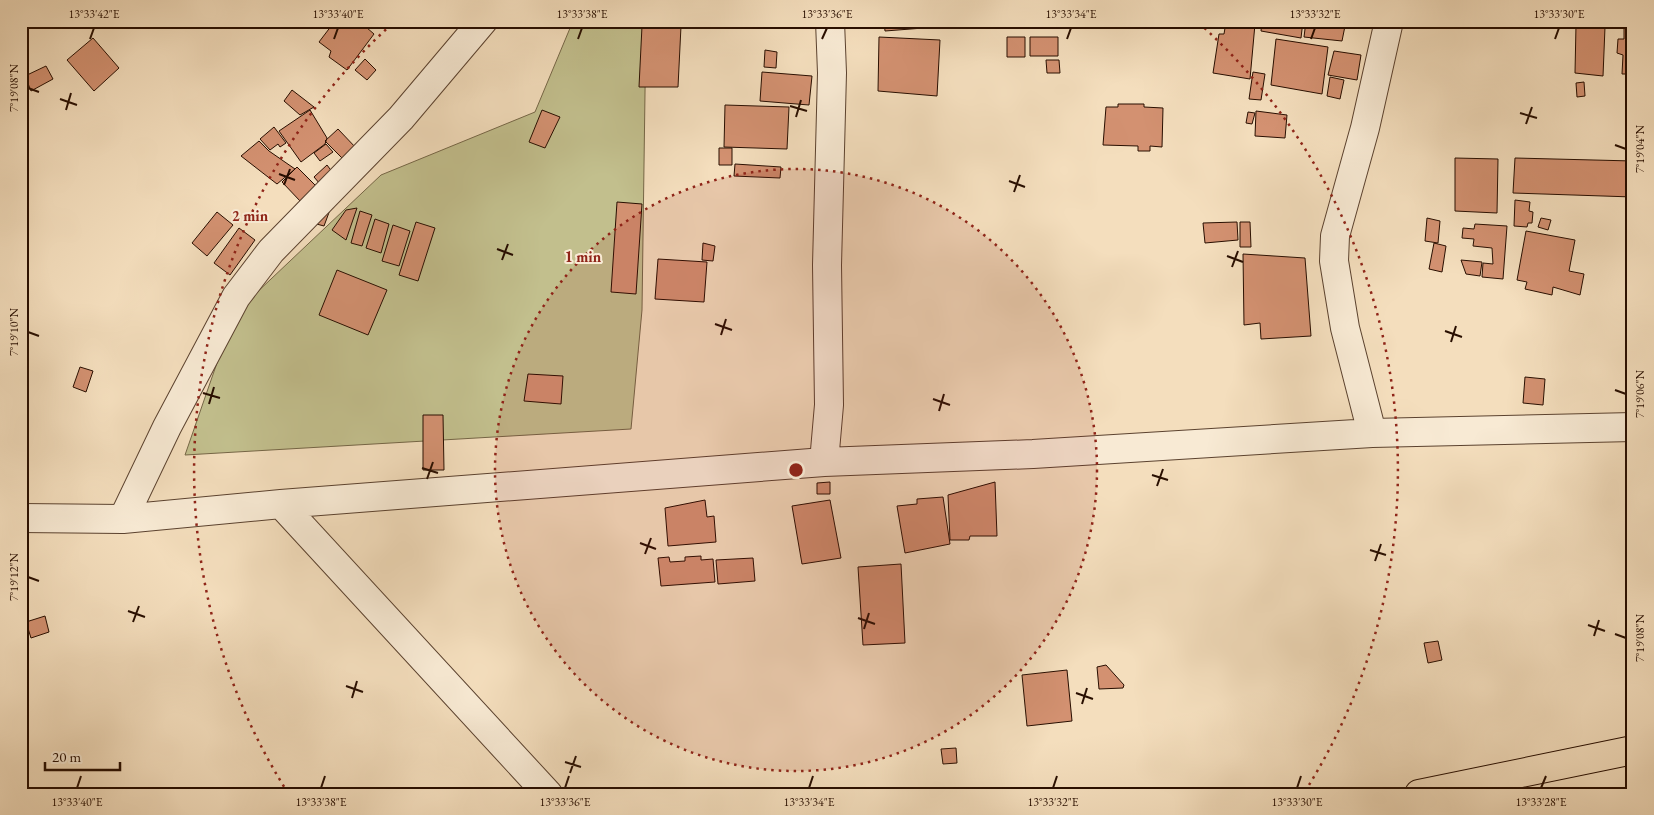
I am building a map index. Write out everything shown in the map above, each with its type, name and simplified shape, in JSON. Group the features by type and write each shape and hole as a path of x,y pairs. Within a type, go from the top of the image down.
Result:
{"highway":[{"path":"1418,794 1633,750"}],"street":[{"path":"123,519 168,427 236,297 271,251 401,118 483,21"},
{"path":"824,462 829,405 827,265 832,73 830,21"},
{"path":"1372,433 1345,328 1334,261 1335,236 1365,128 1389,21"},
{"path":"21,518 123,519 281,504 824,462 1033,454 1372,433 1633,427"},
{"path":"281,504 548,794"}],"shaded area":[{"path":"573,21 646,21 642,310 631,429 185,455 234,314 381,175 535,112"}],"building":[{"path":"335,21 359,21 374,34 347,70 329,57 331,51 319,42"},
{"path":"884,21 949,21 949,26 885,31"},
{"path":"1262,21 1303,21 1301,38 1261,31"},
{"path":"1306,21 1346,21 1342,41 1304,37"},
{"path":"1226,22 1255,24 1250,79 1213,73 1219,34 1224,34"},
{"path":"1576,25 1605,27 1603,76 1575,73"},
{"path":"642,26 681,26 678,87 639,87"},
{"path":"1624,27 1633,28 1633,74 1622,74 1623,55 1617,53 1618,39 1624,39"},
{"path":"879,37 940,40 937,96 878,91"},
{"path":"1007,37 1025,37 1025,57 1007,57"},
{"path":"1030,37 1058,37 1058,56 1030,56"},
{"path":"93,38 119,68 94,91 67,60"},
{"path":"1276,39 1328,47 1322,94 1271,85"},
{"path":"765,50 777,52 776,68 764,67"},
{"path":"1334,51 1361,55 1357,80 1328,75"},
{"path":"365,59 376,70 367,80 355,70"},
{"path":"1046,60 1059,60 1060,73 1047,73"},
{"path":"46,66 53,79 31,91 25,76"},
{"path":"762,72 812,76 809,105 760,101"},
{"path":"1253,72 1265,74 1261,100 1249,99"},
{"path":"1330,77 1344,80 1340,99 1327,96"},
{"path":"1584,82 1585,96 1577,97 1576,83"},
{"path":"292,90 314,107 300,115 284,101"},
{"path":"1118,104 1144,104 1144,107 1163,108 1162,147 1150,146 1150,151 1138,151 1138,146 1103,145 1106,107 1118,107"},
{"path":"725,105 789,107 787,149 724,147"},
{"path":"310,110 327,138 325,144 301,162 279,131"},
{"path":"542,110 560,117 545,148 529,142"},
{"path":"1256,111 1287,115 1285,138 1255,136"},
{"path":"1248,112 1255,113 1252,124 1246,123"},
{"path":"274,127 286,143 280,147 278,144 270,150 260,139"},
{"path":"338,129 357,149 344,160 325,141"},
{"path":"259,141 269,151 295,169 277,184 241,156"},
{"path":"326,144 333,152 320,161 314,153"},
{"path":"719,148 732,148 732,165 719,165"},
{"path":"1455,158 1498,159 1497,213 1455,211"},
{"path":"1515,158 1633,161 1633,197 1513,193"},
{"path":"735,164 781,167 780,178 734,176"},
{"path":"327,165 333,173 320,184 314,177"},
{"path":"297,167 317,187 301,202 282,182"},
{"path":"334,199 324,226 309,222"},
{"path":"1515,200 1530,202 1529,211 1533,212 1532,223 1528,223 1527,227 1514,226"},
{"path":"617,202 642,204 636,294 611,292"},
{"path":"357,208 346,240 332,230 346,210"},
{"path":"360,211 372,215 362,246 351,243"},
{"path":"217,212 233,225 207,256 192,243"},
{"path":"1427,218 1440,221 1438,243 1425,241"},
{"path":"1541,218 1551,220 1548,230 1538,227"},
{"path":"375,219 389,224 381,253 366,248"},
{"path":"416,222 435,228 418,281 399,275"},
{"path":"1237,222 1238,240 1205,243 1203,223"},
{"path":"1240,222 1250,222 1251,247 1240,247"},
{"path":"1475,224 1507,226 1503,279 1482,277 1483,263 1493,264 1492,248 1473,246 1474,239 1462,238 1463,228 1474,229"},
{"path":"393,225 410,231 399,266 382,261"},
{"path":"239,228 255,240 230,275 214,263"},
{"path":"1526,231 1575,240 1569,271 1584,274 1580,295 1553,287 1552,295 1525,289 1527,282 1517,280"},
{"path":"703,243 715,246 713,261 702,260"},
{"path":"1434,243 1446,246 1442,272 1429,269"},
{"path":"1243,254 1305,258 1311,336 1261,339 1260,323 1244,325"},
{"path":"658,259 707,262 704,302 655,299"},
{"path":"1461,260 1482,262 1480,276 1466,274"},
{"path":"337,270 387,290 368,335 319,315"},
{"path":"80,367 93,371 86,392 73,387"},
{"path":"528,374 563,376 561,404 524,401"},
{"path":"1525,377 1545,379 1543,405 1523,403"},
{"path":"423,415 443,415 444,470 423,470"},
{"path":"830,482 830,494 817,494 817,483"},
{"path":"995,482 997,536 970,536 969,540 950,540 948,495"},
{"path":"943,497 950,544 905,553 897,506 917,504 917,499"},
{"path":"705,500 707,517 714,516 716,542 668,546 665,508"},
{"path":"830,500 841,558 802,564 792,506"},
{"path":"701,556 701,560 713,559 715,582 661,586 658,558 669,557 670,562 685,561 685,557"},
{"path":"753,558 755,581 718,584 716,560"},
{"path":"901,564 905,643 863,645 858,567"},
{"path":"45,616 49,632 31,638 26,622"},
{"path":"1438,641 1442,660 1428,663 1424,643"},
{"path":"1106,665 1124,685 1123,688 1099,689 1097,667"},
{"path":"1067,670 1072,721 1027,726 1022,675"},
{"path":"956,748 957,763 943,764 941,749"}]}
